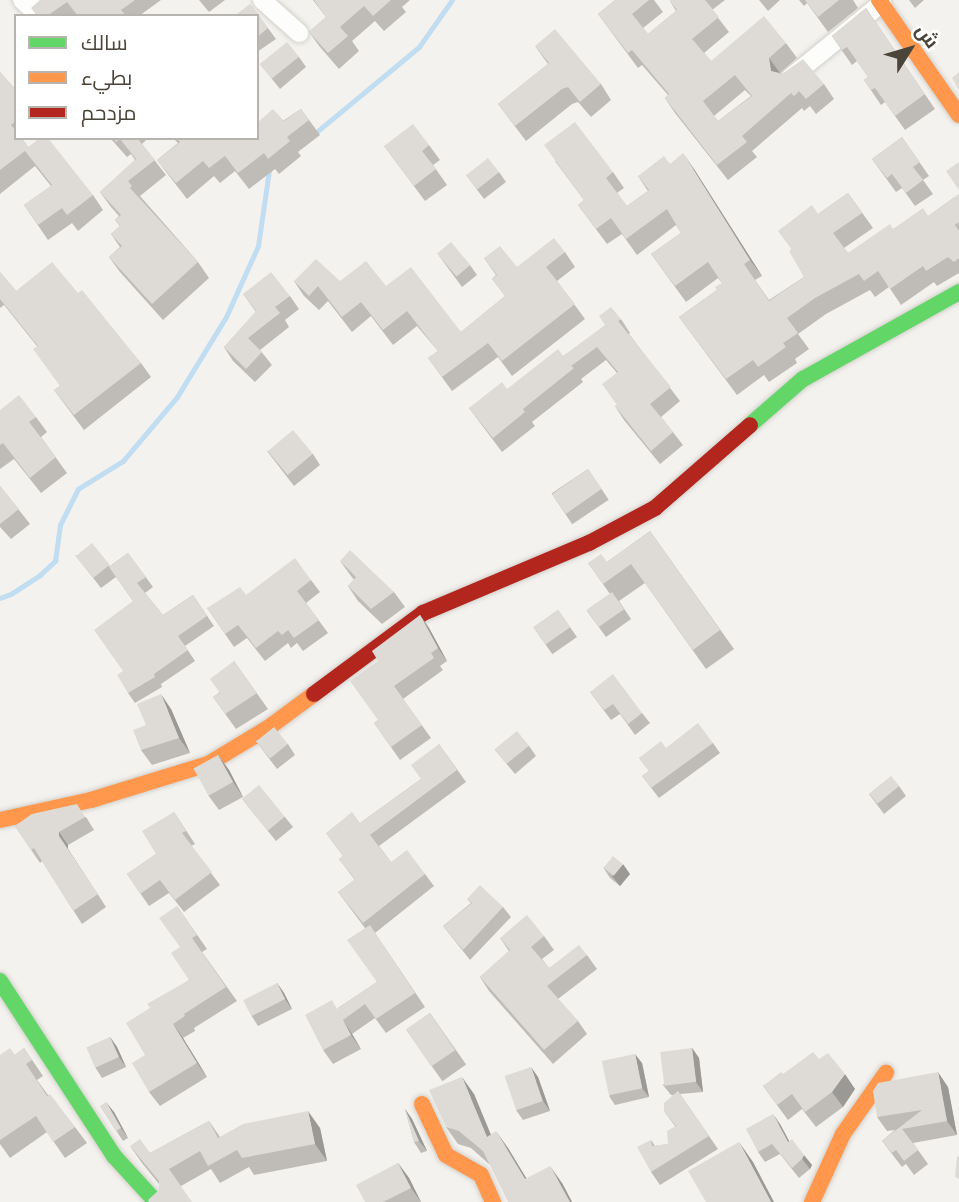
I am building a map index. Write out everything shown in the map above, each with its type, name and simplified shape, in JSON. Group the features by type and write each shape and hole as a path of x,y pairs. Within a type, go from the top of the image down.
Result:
{"street":[{"path":"22,0 34,11 47,0"},
{"path":"262,0 299,33"},
{"path":"790,78 880,2 959,115"},
{"path":"0,820 91,800 208,764 268,728 423,614 589,543 655,508 803,380 959,292"},
{"path":"0,981 114,1156 156,1202"},
{"path":"812,1202 843,1134 886,1073"},
{"path":"422,1104 446,1155 481,1175 493,1202"}],"building":[{"path":"40,0 135,0 121,10 124,14 76,14 67,2 50,14 36,14 31,8"},
{"path":"314,0 391,0 373,16 364,6 340,27 348,36 328,53 309,32 326,17"},
{"path":"615,0 649,0 632,14 648,34 677,10 671,0 705,0 719,17 692,39 711,61 764,16 786,43 769,58 771,71 782,74 803,59 824,84 806,99 799,91 794,96 791,93 742,136 747,142 717,165 665,98 669,94 632,50 628,53 598,14","holes":["735,75 752,96 718,121 703,101"]},
{"path":"805,0 839,0 818,17"},
{"path":"250,4 258,14 237,14"},
{"path":"866,8 925,94 895,116 875,88 871,90 864,80 868,77 847,47 842,50 832,36"},
{"path":"259,16 268,28 259,35"},
{"path":"555,29 601,84 580,102 568,87 562,89 515,126 498,104 549,63 535,46"},
{"path":"287,42 299,57 272,79 260,64"},
{"path":"0,72 14,88 14,123 11,125 14,129 14,140 23,140 28,147 37,140 50,140 93,195 67,215 62,208 38,225 24,205 52,185 25,151 0,170"},
{"path":"959,72 959,90 952,78"},
{"path":"273,109 284,121 301,109 309,120 287,137 290,141 268,159 264,153 238,173 225,156 209,168 203,161 176,183 157,160 180,142 178,140 259,140 259,121"},
{"path":"575,122 613,172 606,178 627,206 649,190 638,176 664,156 670,164 683,153 750,260 744,264 769,301 804,277 789,251 792,250 778,231 812,205 818,214 848,193 862,213 833,233 848,253 890,224 893,229 923,208 928,216 959,194 959,222 955,225 959,231 959,258 954,262 948,257 926,271 923,266 890,289 878,271 864,281 859,274 815,298 787,318 798,333 783,343 786,347 758,367 753,360 726,379 679,317 717,290 715,287 722,283 708,262 675,286 651,254 681,233 667,209 626,239 611,218 596,229 578,205 584,200 544,145"},
{"path":"413,124 429,145 422,151 436,169 414,186 384,146"},
{"path":"902,137 920,162 913,167 923,180 906,193 892,174 887,178 872,159"},
{"path":"121,140 139,140 155,160 128,181 132,186 130,188 198,262 152,304 109,257 122,246 111,234 120,225 115,220 121,215 100,192 136,159"},
{"path":"488,158 499,172 477,189 466,175"},
{"path":"959,162 959,190 946,171"},
{"path":"554,238 565,252 546,267 575,304 502,361 488,343 442,377 428,358 438,351 407,311 383,330 361,302 342,317 318,286 309,296 294,281 316,259 340,281 366,261 386,286 411,267 461,332 505,296 492,279 497,275 484,258 500,246 517,267"},
{"path":"451,242 470,265 456,277 437,254"},
{"path":"52,262 78,293 82,290 141,363 74,415 54,390 60,386 33,349 38,346 0,299 0,272 16,291"},
{"path":"271,272 290,296 275,307 280,313 248,338 262,352 246,369 224,347 256,311 243,294"},
{"path":"611,307 621,319 618,321 671,387 650,404 673,432 651,451 615,406 617,405 602,384 618,372 597,347 571,366 574,368 523,409 525,412 493,438 469,408 502,382 507,389 558,349 563,356 605,325 599,316"},
{"path":"19,395 36,417 29,422 56,457 30,478 3,443 0,445 0,410"},
{"path":"293,430 313,454 288,475 268,451"},
{"path":"588,469 602,489 566,514 552,494"},
{"path":"0,486 19,509 0,524"},
{"path":"650,531 720,630 693,650 631,564 603,584 588,563 601,554 607,562"},
{"path":"92,543 110,565 93,578 76,556"},
{"path":"350,550 394,592 371,609 348,586 356,577 340,561"},
{"path":"128,553 146,577 137,583 163,615 193,595 207,616 178,636 188,650 154,674 155,677 128,693 117,675 123,671 94,630 133,601 109,567"},
{"path":"295,558 311,580 297,591 319,620 294,638 288,630 282,635 278,631 256,648 238,625 225,634 207,608 240,587 246,595"},
{"path":"612,592 624,609 599,627 587,610"},
{"path":"558,610 570,627 545,644 533,627"},
{"path":"420,615 438,648 431,653 434,658 394,686 422,725 391,747 374,723 378,720 350,681 378,661 372,651"},
{"path":"234,661 257,693 225,714 213,697 220,693 210,679"},
{"path":"613,674 642,713 628,724 613,704 604,710 590,692"},
{"path":"161,694 179,738 141,750 133,730 146,725 137,704"},
{"path":"698,723 713,743 651,788 642,776 649,771 639,758 661,741 666,748"},
{"path":"274,727 288,744 270,759 256,741"},
{"path":"517,731 529,746 506,764 494,749"},
{"path":"439,744 457,770 370,835 391,862 407,850 425,874 363,923 338,892 355,879 339,859 343,856 326,833 352,812 360,823 421,779 411,765"},
{"path":"218,755 233,782 209,796 194,769"},
{"path":"891,776 899,786 877,804 869,794"},
{"path":"259,785 285,817 268,831 242,799"},
{"path":"77,804 85,817 59,832 59,836 98,894 73,911 34,848 31,850 15,826 32,814"},
{"path":"174,812 186,831 182,833 212,872 175,900 160,880 140,894 127,874 156,854 142,831"},
{"path":"613,856 623,864 614,876 604,868"},
{"path":"480,885 503,907 463,950 443,926 472,903 467,899"},
{"path":"177,906 197,935 192,938 226,987 173,1024 197,1063 149,1092 132,1063 145,1055 126,1023 150,1008 147,1004 189,980 171,953 180,947 159,918"},
{"path":"527,915 544,936 531,947 549,968 579,945 587,955 547,986 578,1021 544,1050 480,977 510,950 500,938"},
{"path":"370,925 415,993 376,1019 365,1004 343,1020 351,1035 323,1050 305,1015 332,1000 337,1009 377,982 347,940"},
{"path":"277,983 285,999 251,1016 243,1000"},
{"path":"430,1013 455,1050 431,1067 406,1029"},
{"path":"110,1037 119,1057 95,1068 86,1048"},
{"path":"10,1048 15,1055 24,1048 32,1060 26,1064 47,1096 50,1094 75,1127 53,1142 36,1116 0,1140 0,1055"},
{"path":"692,1048 696,1082 664,1086 660,1052"},
{"path":"813,1052 819,1059 828,1053 845,1074 832,1092 805,1112 792,1094 777,1105 763,1086"},
{"path":"635,1054 642,1088 609,1095 602,1061"},
{"path":"531,1067 543,1101 516,1110 505,1076"},
{"path":"938,1072 947,1121 902,1129 918,1150 904,1161 896,1150 892,1153 882,1141 922,1110 877,1117 873,1091 878,1083"},
{"path":"462,1077 487,1137 496,1131 525,1179 550,1166 570,1202 508,1202 483,1151 459,1131 446,1127 429,1090"},
{"path":"678,1091 709,1136 651,1172 637,1147 651,1140 652,1146 668,1144 667,1131 676,1126 664,1111 664,1103"},
{"path":"106,1102 121,1128 116,1131 100,1106"},
{"path":"405,1109 419,1141 414,1142"},
{"path":"308,1111 315,1144 242,1158 237,1150 208,1166 200,1151 169,1169 192,1202 149,1202 159,1190 159,1181 130,1146 140,1139 150,1153 209,1121 218,1138 243,1124"},
{"path":"773,1114 788,1142 792,1139 804,1155 792,1168 772,1144 758,1152 746,1129"},
{"path":"739,1142 771,1202 706,1202 688,1171"},
{"path":"957,1156 959,1157 959,1179 955,1177"},
{"path":"398,1163 411,1188 383,1202 365,1202 356,1185"}],"waterway":[{"path":"313,135 419,47 452,0"},
{"path":"0,598 40,575 55,561 60,525 78,489 123,461 177,397 226,317 258,246 269,171"}],"traffic: fast":[{"path":"750,425 803,379 959,292"},
{"path":"0,981 114,1156 156,1202"}],"traffic: slow":[{"path":"879,0 959,115"},
{"path":"0,820 91,800 208,764 268,728 314,694"},
{"path":"812,1202 843,1134 886,1073"},
{"path":"422,1104 446,1155 481,1175 493,1202"}],"traffic: jam":[{"path":"314,694 423,613 589,543 655,508 750,425"}]}
